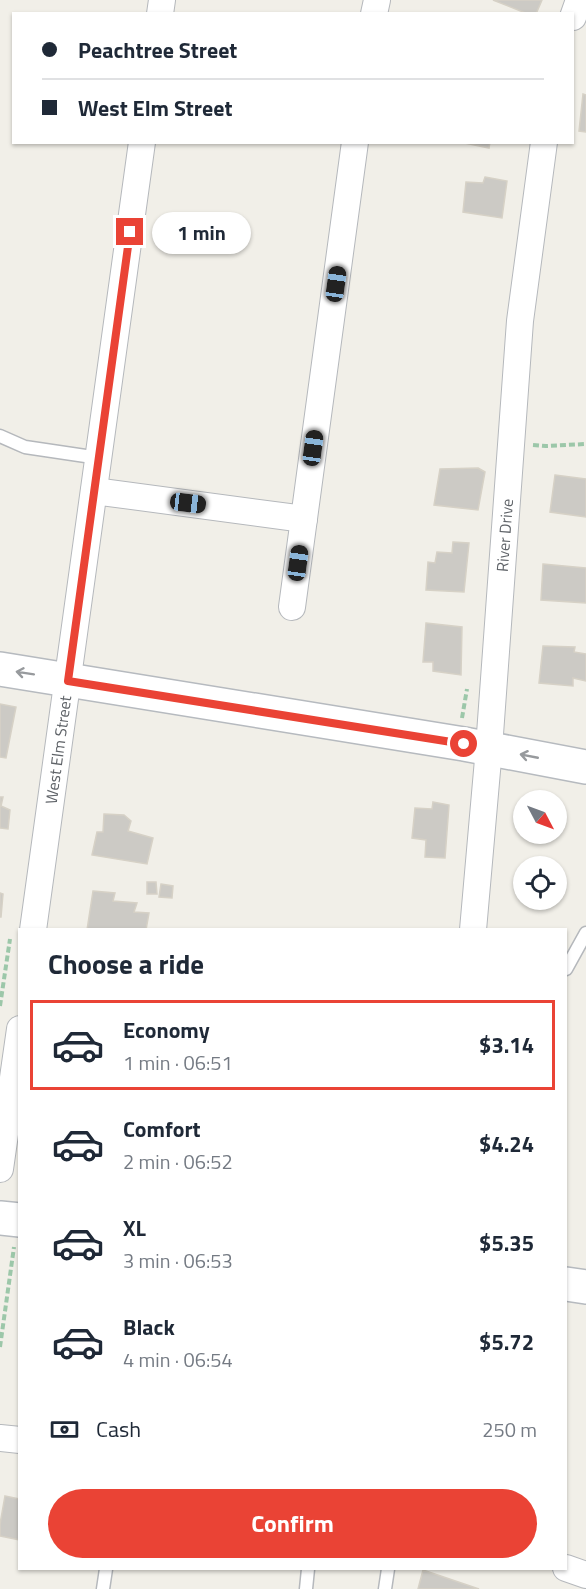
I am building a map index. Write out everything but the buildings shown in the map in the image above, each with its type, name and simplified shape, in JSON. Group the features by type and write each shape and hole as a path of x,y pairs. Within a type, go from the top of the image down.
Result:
{"main road":[{"path":"0,669 489,748 586,767"},
{"path":"0,1218 18,1220"},
{"path":"567,1284 586,1287"}],"street":[{"path":"574,14 579,0"},
{"name":"West Elm Street","path":"33,928 142,144"},
{"path":"292,607 355,144"},
{"name":"River Drive","path":"473,928 489,748 520,321 544,144"},
{"path":"94,491 304,519"},
{"path":"0,1169 18,1043"},
{"path":"0,1438 18,1440"},
{"path":"567,1568 586,1575"}],"lane":[{"path":"0,436 24,447 99,458"},
{"path":"567,967 586,933"},
{"path":"103,1589 106,1570"},
{"path":"306,1589 308,1570"},
{"path":"385,1589 388,1570"}],"path":[{"path":"526,445 586,444"},
{"path":"0,1347 14,1245 18,1246"}],"route":[{"path":"130,232 68,681 464,744"}]}
